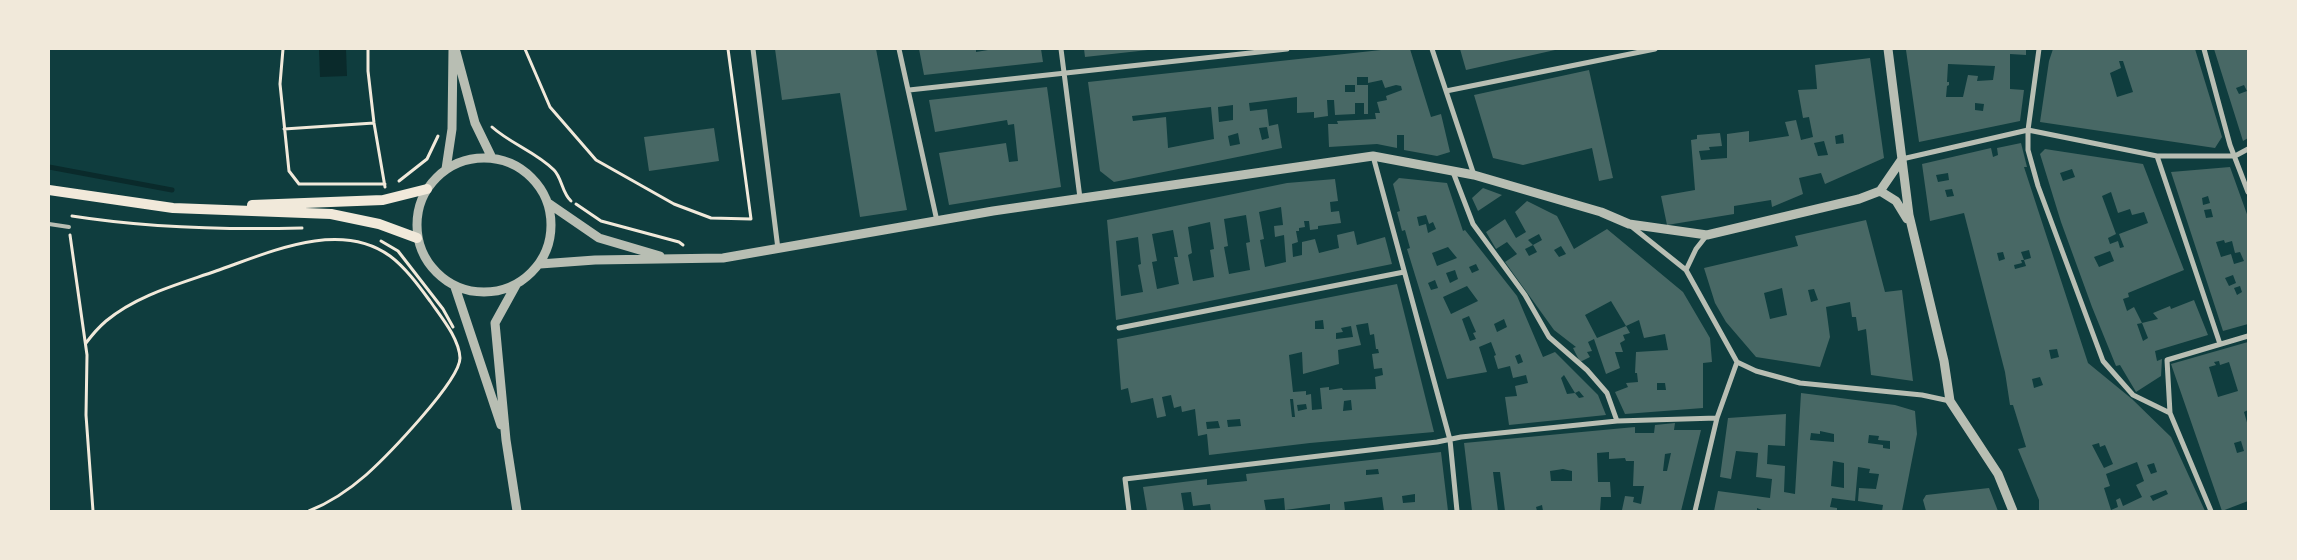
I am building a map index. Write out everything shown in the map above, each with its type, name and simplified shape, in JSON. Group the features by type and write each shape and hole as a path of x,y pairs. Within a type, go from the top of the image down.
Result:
{"main road":[{"path":"173,208 383,200 427,188"},
{"path":"49,190 173,208 331,214 378,224 417,238"}],"street":[{"path":"454,49 475,123 492,158"},
{"path":"446,169 452,129 454,49"},
{"path":"753,49 778,249"},
{"path":"899,49 937,222"},
{"path":"1061,49 1080,198"},
{"path":"909,90 1286,49"},
{"path":"1432,49 1474,175"},
{"path":"1446,91 1655,49"},
{"path":"1888,49 1909,214 1944,361 1950,401 1998,474 2013,511"},
{"path":"2039,49 2028,130 2028,150 2038,186 2102,360 2133,395 2170,413"},
{"path":"2204,49 2235,156 2248,192"},
{"path":"540,264 595,260 723,258 1080,198 1373,156 1474,175 1601,212 1629,224 1707,235 1851,201 1880,191 1902,159 2028,130 2158,156 2235,156 2248,150"},
{"path":"1373,156 1450,440 1457,511"},
{"path":"2158,156 2220,344"},
{"path":"476,158 492,158 510,163 526,172 539,186 548,203 552,224 549,245 540,264 529,276 516,285 496,292 475,293 455,287 437,274 424,258 417,238 418,212 427,188 446,169 460,162 476,158"},
{"path":"1453,172 1474,224 1525,295 1548,336 1587,370 1607,393 1617,421"},
{"path":"1880,191 1896,201 1914,232"},
{"path":"548,203 599,238 670,259"},
{"path":"1629,224 1686,270 1737,362 1756,371 1800,383 1922,395 1950,401"},
{"path":"1686,270 1696,249 1707,235"},
{"path":"1119,328 1404,272"},
{"path":"516,285 495,323 506,440 517,511"},
{"path":"455,287 506,440"},
{"path":"2211,511 2170,413 2166,360 2248,336"},
{"path":"1695,511 1717,418 1737,362"},
{"path":"1129,511 1125,479 1617,421 1717,418"}],"lane":[{"path":"49,224 69,228"}],"path":[{"path":"283,49 280,84 289,171 299,184 394,185 428,159 436,137 441,134"},
{"path":"368,49 368,72 374,123 386,184"},
{"path":"525,49 550,107 596,160 674,204 711,218 751,219 728,49"},
{"path":"284,128 374,123"},
{"path":"489,124 502,136 530,151 556,171 568,199 601,221 679,242 699,258"},
{"path":"68,215 155,226 220,230 307,228"},
{"path":"69,228 86,343 86,415 93,511"},
{"path":"376,238 398,251 443,309 459,336 466,354"},
{"path":"86,343 106,320 146,296 288,246 325,240 362,243 391,258 423,292 442,318 457,345 460,359 453,376 437,398 366,475 348,489 309,511"}],"water":[{"path":"346,49 347,76 320,77 319,50"}],"building":[{"path":"775,49 876,49 907,210 860,217 840,93 782,100"},
{"path":"919,49 976,49 976,52 994,49 1041,49 1043,62 924,75"},
{"path":"1084,49 1148,49 1148,50 1085,57"},
{"path":"1390,49 1410,49 1431,117 1441,114 1450,152 1437,156 1404,150 1404,135 1397,135 1397,148 1377,144 1329,147 1328,124 1338,124 1337,121 1376,119 1375,113 1380,113 1377,102 1387,100 1386,96 1402,90 1401,86 1396,85 1385,88 1382,80 1368,83 1368,77 1357,77 1357,85 1368,85 1368,114 1364,114 1364,103 1355,103 1355,114 1335,115 1334,100 1327,100 1328,116 1314,118 1314,112 1297,113 1297,97 1249,103 1250,111 1267,109 1269,126 1278,124 1282,148 1114,182 1100,171 1088,82","holes":["1345,85 1355,85 1355,92 1345,92","1233,105 1233,120 1219,122 1218,107","1211,107 1214,139 1168,148 1166,117 1133,121 1132,116","1267,127 1269,138 1262,140 1259,128","1238,133 1240,144 1230,146 1228,136"]},
{"path":"1460,49 1555,49 1555,50 1466,70"},
{"path":"2026,49 2026,55 2010,54 2010,89 2024,90 2020,121 1919,142 1906,50","holes":["1948,64 1995,66 1993,80 1977,81 1978,76 1968,75 1963,97 1946,97 1947,86 1949,85 1949,82 1947,82","1975,103 1984,104 1983,111 1975,110"]},
{"path":"2053,49 2195,49 2222,137 2215,148 2040,122 2049,61","holes":["2119,61 2123,61 2133,92 2117,97 2110,73 2121,68"]},
{"path":"2214,49 2248,49 2248,138 2243,141","holes":["2244,85 2247,91 2239,94 2236,88"]},
{"path":"1870,58 1884,158 1825,184 1821,173 1799,178 1803,194 1772,207 1771,200 1734,206 1734,214 1667,225 1661,196 1695,190 1691,140 1697,139 1697,135 1720,133 1722,146 1709,147 1710,150 1699,151 1701,160 1727,158 1727,134 1749,131 1749,142 1789,136 1785,122 1796,120 1801,140 1813,137 1809,117 1803,118 1798,90 1817,89 1815,65","holes":["1843,134 1844,143 1836,144 1835,136","1824,141 1828,155 1818,156 1814,143"]},
{"path":"1589,70 1613,178 1599,181 1592,148 1523,165 1493,158 1474,95"},
{"path":"1047,87 1061,187 949,205 939,153 1006,143 1009,162 1018,161 1014,124 1008,125 1007,120 935,132 929,100"},
{"path":"714,128 719,161 649,171 644,137"},
{"path":"2021,143 2027,167 2024,167 2088,363 2132,399 2171,437 2205,511 2039,511 2039,500 2018,449 2026,447 2013,405 2010,405 2005,372 1964,213 1930,221 1922,164 1991,148 1993,157 1998,155 1997,148","holes":["1948,173 1949,180 1938,182 1936,175","1952,189 1954,196 1947,197 1945,190","2029,250 2031,258 2024,260 2021,252","2003,252 2005,259 1999,261 1997,253","2021,260 2024,260 2026,266 2015,269 2014,265 2022,263","2057,349 2059,357 2051,359 2049,350","2040,377 2043,385 2034,388 2032,379","2099,443 2100,447 2105,445 2113,464 2104,468 2092,445","2137,462 2144,481 2136,485 2142,497 2123,506 2120,498 2116,500 2118,507 2111,510 2104,488 2110,486 2106,474","2154,463 2157,472 2151,474 2147,465","2166,490 2168,494 2153,501 2150,496"]},
{"path":"2045,149 2143,164 2184,270 2128,293 2129,297 2123,299 2127,311 2134,307 2142,323 2158,319 2153,313 2170,306 2171,309 2194,300 2208,335 2155,351 2157,361 2162,359 2161,376 2136,392 2120,365 2116,366 2092,307 2061,222 2040,154","holes":["2072,169 2075,177 2063,181 2060,173","2111,192 2118,213 2130,209 2132,215 2144,212 2148,223 2119,234 2124,247 2120,248 2118,241 2110,244 2108,238 2116,234 2102,196","2110,251 2114,261 2099,267 2094,257","2142,323 2148,338 2143,341 2137,324"]},
{"path":"2230,167 2248,217 2248,324 2223,331 2171,172","holes":["2208,196 2210,203 2203,205 2202,198","2211,209 2213,217 2206,218 2204,210","2224,240 2225,243 2232,241 2235,253 2240,252 2244,261 2234,264 2231,254 2221,257 2216,242","2233,275 2236,283 2229,286 2225,278","2240,286 2242,292 2237,295 2234,288"]},
{"path":"1399,178 1447,183 1463,231 1465,230 1517,296 1543,357 1555,352 1598,395 1606,415 1509,425 1505,397 1517,396 1515,386 1528,383 1526,375 1513,378 1510,366 1498,369 1494,356 1496,355 1491,342 1479,347 1487,372 1447,379 1407,249 1410,248 1405,230 1402,231 1397,212 1400,211 1393,184","holes":["1426,215 1429,224 1433,222 1436,229 1428,233 1426,224 1419,226 1417,217","1448,247 1457,258 1437,266 1432,253","1476,264 1479,270 1472,273 1469,267","1455,270 1458,279 1450,283 1446,273","1435,280 1438,288 1431,290 1428,283","1467,286 1478,301 1451,314 1443,297","1469,316 1476,332 1473,333 1476,339 1470,341 1462,319","1504,319 1507,327 1497,332 1494,324","1520,354 1523,362 1518,364 1515,356","1564,375 1575,393 1567,394 1561,378","1579,391 1584,397 1579,398 1575,393"]},
{"path":"1335,179 1338,201 1330,202 1331,212 1339,211 1341,223 1318,226 1318,229 1310,230 1309,221 1304,221 1305,227 1299,228 1299,231 1296,231 1298,242 1292,244 1293,257 1302,255 1302,242 1315,239 1319,253 1339,248 1337,235 1354,231 1357,245 1385,237 1392,264 1116,320 1107,220 1287,183","holes":["1281,207 1283,225 1274,226 1275,237 1284,235 1286,262 1265,267 1260,240 1264,239 1259,212","1246,215 1250,242 1246,243 1250,270 1229,274 1224,247 1228,246 1224,219","1210,222 1214,249 1210,250 1214,277 1193,281 1188,255 1192,253 1188,227","1173,230 1178,257 1174,257 1179,284 1157,289 1152,262 1157,261 1152,234","1138,237 1141,264 1138,265 1143,292 1121,296 1116,241"]},
{"path":"1483,188 1502,195 1478,211 1472,198"},
{"path":"1527,201 1557,216 1574,249 1607,229 1683,292 1710,338 1712,362 1703,363 1703,408 1625,414 1615,392 1628,387 1626,383 1638,382 1637,373 1635,373 1636,352 1668,350 1665,334 1644,338 1639,320 1626,326 1630,333 1623,335 1625,340 1620,343 1623,352 1615,352 1620,368 1606,374 1594,339 1588,342 1592,351 1587,352 1590,357 1580,362 1573,348 1576,347 1554,330 1505,262 1517,254 1507,242 1496,249 1486,232 1505,219 1516,238 1526,232 1515,212","holes":["1539,234 1542,240 1533,245 1528,240","1533,245 1537,252 1529,256 1525,249","1561,246 1566,254 1559,257 1554,250","1611,301 1626,326 1597,338 1585,315","1657,383 1665,383 1666,390 1657,390"]},
{"path":"1866,220 1885,292 1902,290 1913,381 1871,375 1866,329 1858,331 1856,317 1852,317 1850,302 1826,307 1830,337 1820,367 1756,357 1726,322 1715,303 1704,268 1798,246 1795,236","holes":["1782,288 1787,315 1770,319 1764,293","1814,289 1818,300 1811,302 1808,290"]},
{"path":"1397,284 1434,432 1310,443 1209,455 1207,434 1198,436 1195,409 1182,412 1181,406 1174,408 1171,395 1162,397 1166,416 1157,418 1153,398 1131,403 1128,388 1121,390 1117,339","holes":["1323,320 1324,329 1315,329 1315,321","1368,323 1370,335 1374,334 1376,349 1378,349 1379,353 1372,354 1374,369 1382,368 1383,375 1375,377 1376,389 1343,390 1342,388 1329,390 1329,387 1320,388 1322,409 1312,410 1311,394 1306,395 1306,391 1293,392 1289,355 1302,352 1303,374 1339,364 1338,350 1361,345 1356,325","1351,326 1353,337 1336,339 1336,333 1343,332 1341,328","1290,399 1293,399 1295,417 1292,417","1351,400 1352,410 1343,411 1344,401","1306,404 1307,409 1298,411 1297,405","1240,419 1241,426 1228,427 1227,420","1218,421 1220,428 1207,429 1206,422"]},
{"path":"2248,342 2248,410 2244,412 2248,426 2248,501 2222,511 2171,364","holes":["2219,361 2220,365 2229,362 2238,391 2218,397 2209,367 2216,365 2214,362","2241,441 2244,451 2237,453 2234,443"]},
{"path":"1801,393 1895,405 1915,411 1917,434 1902,511 1882,511 1883,505 1858,501 1859,488 1876,489 1879,474 1869,473 1870,469 1858,467 1855,501 1832,498 1830,507 1837,508 1837,511 1764,511 1757,508 1757,511 1714,511 1718,491 1770,498 1772,479 1756,477 1758,453 1736,451 1731,479 1720,477 1728,418 1786,414 1785,446 1768,445 1767,464 1785,466 1784,492 1795,494","holes":["1820,431 1834,434 1834,442 1810,440 1811,433 1820,434","1869,435 1879,436 1878,440 1890,441 1890,449 1883,448 1883,445 1868,443","1833,461 1844,463 1844,488 1831,486"]},
{"path":"1675,423 1674,430 1701,430 1681,511 1622,510 1625,496 1634,497 1633,502 1641,504 1644,486 1633,486 1634,461 1626,461 1625,458 1609,459 1609,452 1597,453 1598,482 1610,482 1611,497 1601,497 1600,511 1543,511 1542,505 1536,507 1537,511 1505,511 1500,472 1493,472 1498,511 1472,511 1464,443 1635,427 1635,433 1654,433 1655,425","holes":["1671,453 1667,471 1663,471 1665,454","1563,469 1572,471 1572,481 1551,481 1550,471"]},
{"path":"1441,452 1448,511 1384,511 1382,497 1344,502 1345,511 1330,511 1330,504 1285,510 1284,498 1264,500 1266,511 1211,511 1210,504 1193,506 1191,492 1181,493 1184,511 1147,511 1143,487 1207,479 1207,485 1247,481 1246,474","holes":["1378,469 1379,474 1366,475 1366,470","1415,494 1415,502 1403,503 1402,496"]},
{"path":"1989,488 1998,511 1926,511 1923,500 1926,495"}],"waterway":[{"path":"49,167 172,190"}]}
